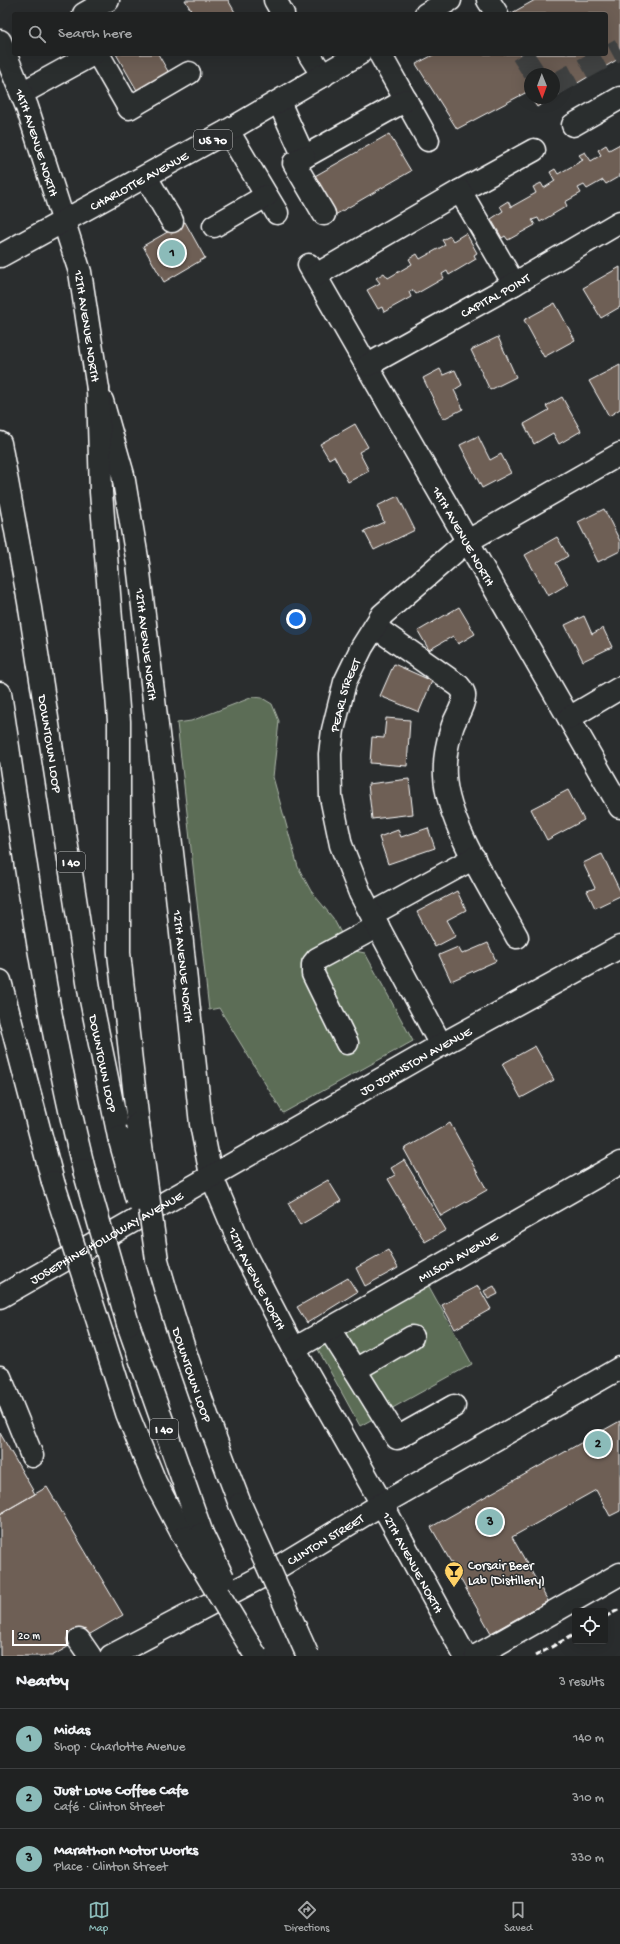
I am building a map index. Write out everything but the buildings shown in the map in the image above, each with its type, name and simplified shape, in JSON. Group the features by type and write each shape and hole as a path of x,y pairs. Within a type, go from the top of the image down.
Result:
{"main road":[{"path":"87,12 108,0"},
{"path":"275,0 283,12"},
{"path":"429,12 450,0"},
{"path":"488,0 496,12"},
{"name":"14TH AVENUE NORTH","path":"9,52 64,222"},
{"path":"22,93 89,56"},
{"path":"99,56 129,108 189,73"},
{"path":"310,56 323,76"},
{"name":"CHARLOTTE AVENUE","path":"0,256 228,131 356,56"},
{"path":"381,56 428,140"},
{"path":"573,125 620,98"},
{"path":"324,214 294,163 406,100"},
{"path":"279,102 304,157"},
{"path":"214,226 271,205 228,131"},
{"path":"514,284 460,191 534,150"},
{"path":"146,177 172,222"},
{"name":"14TH AVENUE NORTH","path":"460,191 312,270 368,365 466,542 620,807"},
{"name":"12TH AVENUE NORTH","path":"64,222 80,272 98,389 123,475 138,564 177,895 201,1124 211,1175 243,1251 294,1349 382,1504 465,1656"},
{"name":"CAPITAL POINT","path":"368,365 514,284 620,222"},
{"path":"98,389 101,492 119,721 119,953 138,1124 156,1260"},
{"name":"DOWNTOWN LOOP","path":"0,443 29,602 90,995 120,1138 172,1316 201,1402 240,1504 308,1656"},
{"name":"PEARL STREET","path":"441,1045 360,893 341,845 331,797 330,754 332,730 345,682 382,615 466,542 620,454"},
{"path":"375,626 460,686 464,692 464,699 452,729 446,754 445,777 450,806 474,858 517,937"},
{"path":"569,718 620,688"},
{"name":"I 40","path":"0,693 33,916 67,1100 84,1170 128,1324 193,1536 260,1656"},
{"path":"347,1043 313,974 314,964 317,959 375,920 474,858"},
{"name":"JO JOHNSTON AVENUE","path":"211,1175 441,1045 620,947"},
{"path":"0,981 53,1182 127,1413 155,1482 193,1536 256,1656"},
{"name":"MILSON AVENUE","path":"294,1349 620,1163"},
{"name":"JOSEPHINE HOLLOWAY AVENUE","path":"0,1297 211,1175"},
{"path":"329,1329 397,1438 454,1406"},
{"path":"355,1370 412,1337"},
{"name":"CLINTON STREET","path":"111,1656 265,1575 382,1504 620,1368"},
{"path":"0,1377 32,1456"},
{"path":"476,1656 620,1574"}],"green space":[{"path":"253,697 262,698 272,704 279,721 273,777 298,867 311,891 333,918 350,950 365,953 413,1041 283,1113 219,1008 209,1010 177,723 191,721"},
{"path":"426,1281 472,1364 360,1426 314,1342"}],"tunnel":[{"path":"608,56 620,49"},
{"path":"523,56 531,68"},
{"path":"560,82 607,56"}],"railway":[{"path":"608,1615 620,1609"},
{"path":"535,1656 572,1636"}],"place":[{"name":"Midas","path":"172,253"},
{"name":"Just Love Coffee Cafe","path":"598,1444"},
{"name":"Marathon Motor Works","path":"490,1522"},
{"name":"Corsair Beer Lab (Distillery)","path":"454,1588"}]}
